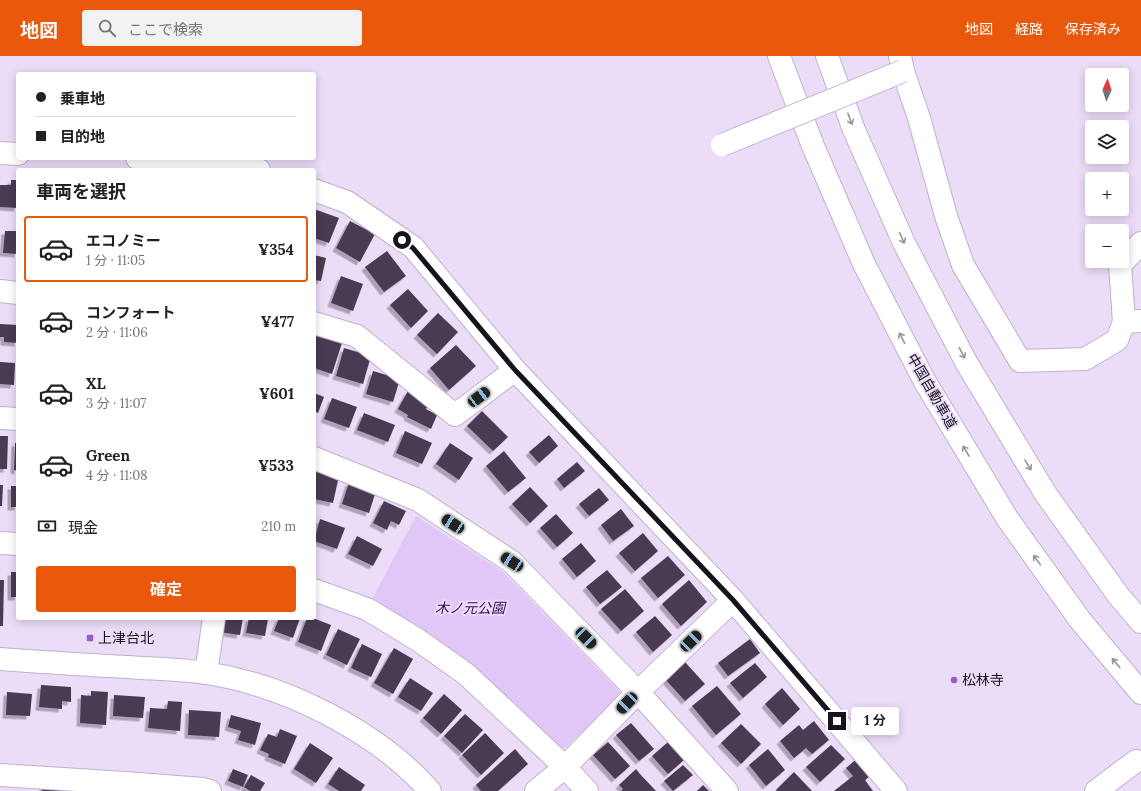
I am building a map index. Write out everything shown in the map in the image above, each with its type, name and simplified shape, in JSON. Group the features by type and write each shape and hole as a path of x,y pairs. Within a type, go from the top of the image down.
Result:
{"main road":[{"name":"中国自動車道","path":"779,56 813,146 864,264 924,380 1007,518 1080,620 1141,693"},
{"path":"827,56 854,130 904,244 966,362 1045,493 1118,595 1141,622"},
{"path":"722,144 902,64 919,118 946,216 962,265 1020,361 1085,359 1117,340 1132,322 1120,265 1141,243"},
{"path":"0,153 16,154"},
{"path":"162,160 247,168"},
{"path":"316,191 347,202 413,248 515,370 733,600 896,791"},
{"path":"0,292 16,293"},
{"path":"316,324 357,336 455,415 515,370"},
{"path":"0,418 16,419"},
{"path":"316,459 418,500 512,562 638,692 727,791"},
{"path":"0,542 16,544"},
{"path":"316,591 367,609 418,640 466,674 565,767 586,791"},
{"path":"536,791 565,767 638,692 733,600"},
{"path":"206,673 214,620"},
{"path":"0,660 206,673 249,683 294,698 341,721 377,744 430,791"},
{"path":"1096,791 1136,761"},
{"path":"0,775 125,783 203,789 210,791"}],"green space":[{"name":"木ノ元公園","path":"416,516 503,572 623,695 565,748 556,747 370,603"}],"building":[{"path":"11,180 16,180 16,208 0,207 0,185 11,185"},
{"path":"316,210 339,218 329,243 316,239"},
{"path":"350,221 375,234 360,262 336,248"},
{"path":"5,231 16,231 16,254 3,253"},
{"path":"387,251 406,276 384,292 365,267"},
{"path":"316,256 326,258 321,281 316,280"},
{"path":"341,276 363,284 353,311 331,303"},
{"path":"408,289 428,311 411,328 390,305"},
{"path":"438,313 458,332 437,354 417,335"},
{"path":"0,324 16,325 16,343 4,342 4,337 0,337"},
{"path":"317,334 342,343 332,374 316,369"},
{"path":"456,345 476,366 449,390 430,368"},
{"path":"344,348 371,356 363,384 336,376"},
{"path":"0,362 15,363 14,385 0,384"},
{"path":"373,371 400,379 393,402 366,394"},
{"path":"408,391 430,403 426,409 437,415 431,429 407,417 408,415 398,409"},
{"path":"316,394 324,397 318,413 316,412"},
{"path":"332,398 357,407 349,428 324,419"},
{"path":"482,411 508,437 493,451 467,426"},
{"path":"364,413 395,425 388,442 357,430"},
{"path":"405,431 432,443 422,464 396,453"},
{"path":"549,435 558,446 539,463 529,452"},
{"path":"0,436 8,436 7,469 0,469"},
{"path":"15,443 16,443 16,470 14,470"},
{"path":"450,443 473,458 459,480 436,464"},
{"path":"504,451 526,478 508,492 486,466"},
{"path":"577,462 585,471 564,488 557,479"},
{"path":"316,470 339,476 333,503 316,499"},
{"path":"349,482 376,491 369,513 342,504"},
{"path":"0,485 3,485 2,506 0,506"},
{"path":"11,486 16,486 16,507 11,507"},
{"path":"530,487 548,506 530,523 512,504"},
{"path":"599,488 609,500 589,516 579,504"},
{"path":"384,501 406,511 399,525 391,521 387,530 373,523"},
{"path":"621,509 634,526 613,541 601,525"},
{"path":"556,514 573,533 557,547 540,528"},
{"path":"320,519 345,528 337,549 316,542 316,534"},
{"path":"643,533 658,551 635,571 619,553"},
{"path":"357,536 382,549 373,566 348,554"},
{"path":"581,543 596,561 577,577 562,559"},
{"path":"668,556 685,575 658,598 641,578"},
{"path":"607,570 622,587 600,604 586,587"},
{"path":"11,572 16,572 16,597 11,597"},
{"path":"0,580 4,580 3,626 0,626"},
{"path":"689,580 707,602 681,626 662,604"},
{"path":"625,589 644,611 621,631 601,609"},
{"path":"655,616 672,635 653,652 636,632"},
{"path":"316,619 331,625 321,651 298,642 306,620"},
{"path":"221,620 243,620 240,635 219,632"},
{"path":"249,620 268,620 265,636 246,633"},
{"path":"278,620 299,620 293,638 274,631"},
{"path":"338,629 360,639 347,665 326,655"},
{"path":"750,639 760,653 728,676 718,663"},
{"path":"362,644 382,654 371,677 351,668"},
{"path":"394,648 413,659 393,694 374,683"},
{"path":"685,662 705,684 685,701 665,679"},
{"path":"755,663 767,677 743,698 730,683"},
{"path":"410,678 433,693 421,711 398,697"},
{"path":"41,685 71,687 71,702 62,701 62,709 39,707"},
{"path":"717,686 741,714 716,735 692,706"},
{"path":"782,688 800,709 783,725 765,704"},
{"path":"91,691 108,692 106,725 80,723 81,695 91,696"},
{"path":"7,692 32,694 30,716 6,715"},
{"path":"444,694 462,710 441,734 423,718"},
{"path":"114,695 145,697 143,718 113,716"},
{"path":"168,701 182,702 180,731 148,728 150,708 167,709"},
{"path":"189,710 221,712 219,737 188,735"},
{"path":"465,714 483,730 462,753 444,736"},
{"path":"231,715 261,723 255,745 238,740 241,731 228,727"},
{"path":"814,721 829,740 812,754 806,748 794,758 780,741 799,725 803,730"},
{"path":"631,723 654,749 639,761 616,735"},
{"path":"741,724 761,744 741,764 721,743"},
{"path":"280,729 297,736 285,764 268,757 269,754 260,750 268,734 277,737"},
{"path":"485,733 504,753 481,775 462,755"},
{"path":"608,742 630,766 615,779 593,755"},
{"path":"668,742 684,760 668,774 652,756"},
{"path":"310,743 333,758 316,783 294,769"},
{"path":"831,745 845,759 820,782 806,767"},
{"path":"515,749 528,764 498,791 481,791 476,785"},
{"path":"768,749 785,770 766,786 749,765"},
{"path":"859,757 873,773 865,780 873,791 834,791 853,776 846,768"},
{"path":"683,765 693,775 673,791 664,781"},
{"path":"339,767 365,785 361,791 339,791 328,784"},
{"path":"233,769 248,775 243,787 228,781"},
{"path":"636,769 656,791 621,791 623,789 619,785"},
{"path":"794,772 812,791 776,790"},
{"path":"251,775 265,783 260,791 250,791 244,787"},
{"path":"703,785 709,791 697,791"},
{"path":"43,786 70,787 69,791 42,791"}],"place":[{"name":"上津台北","path":"90,638"},
{"name":"松林寺","path":"954,680"}],"route":[{"path":"402,240 413,248 515,370 733,600 837,721"}]}
